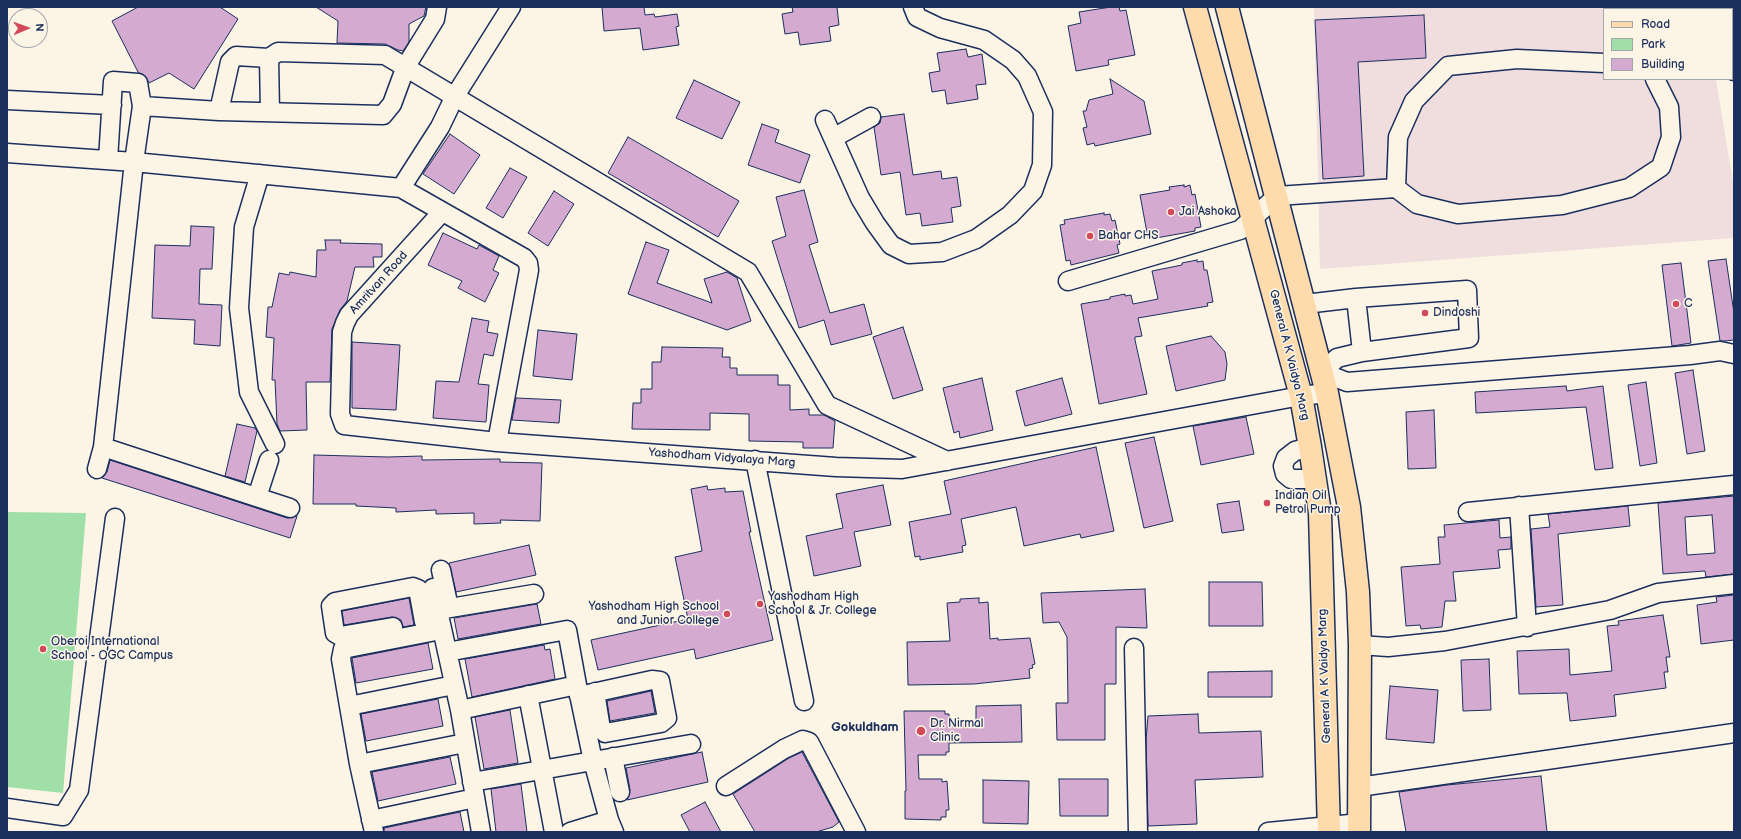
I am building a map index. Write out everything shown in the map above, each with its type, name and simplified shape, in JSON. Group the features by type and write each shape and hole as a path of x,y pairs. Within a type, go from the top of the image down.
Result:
{"main road":[{"name":"General A K Vaidya Marg","path":"1195,7 1301,396 1310,446 1320,513 1329,828"},
{"path":"1227,7 1322,372 1349,507 1358,592 1360,645 1360,827"}],"street":[{"path":"142,106 219,111 384,114 392,104 406,66 435,20 437,7"},
{"path":"401,188 440,127 455,96 511,7"},
{"path":"825,120 860,198 875,223 891,245 909,254 942,252 976,239 1010,215 1033,192 1042,165 1043,112 1027,76 1013,60 984,40 940,28 917,17 913,7"},
{"path":"219,111 226,76 232,59 236,56 269,58 278,52 385,55 406,66 748,272 827,405 947,461"},
{"path":"269,58 270,112"},
{"path":"1396,188 1398,137 1414,101 1448,66 1517,59 1603,63"},
{"path":"1068,281 1240,230 1277,196 1396,188 1417,204 1458,214 1562,205 1629,188 1661,167 1670,138 1669,107 1656,80"},
{"path":"97,469 103,447 134,162 142,106 138,83 113,81 108,160"},
{"path":"7,100 112,105"},
{"path":"833,138 871,117"},
{"path":"7,153 134,162 401,188 524,258 528,263 529,270 497,442"},
{"path":"257,497 272,452 249,392 239,308 244,227 260,174"},
{"name":"Amritvan Road","path":"442,212 349,315 342,332 340,414 344,425 349,426 497,442"},
{"path":"1305,304 1356,298 1467,290 1469,338 1362,352 1337,358 1322,372 1347,382 1682,356 1720,351 1734,354"},
{"path":"1356,298 1362,352"},
{"name":"Yashodham Vidyalaya Marg","path":"497,442 755,460 836,468 902,469 1301,396 1327,393"},
{"path":"1310,446 1295,451 1286,458 1283,466 1285,474 1291,479 1315,479"},
{"path":"103,447 290,508"},
{"path":"755,460 804,701"},
{"path":"1468,512 1734,485"},
{"path":"1519,506 1527,627"},
{"path":"7,808 63,816 79,790 115,518"},
{"path":"440,619 441,570"},
{"path":"1360,645 1388,647 1432,643 1527,627 1610,610 1658,592 1734,584"},
{"path":"413,587 418,589 440,619 340,636 335,633 331,606 335,602 413,587"},
{"path":"433,588 440,619 459,679 464,709 466,743 481,832"},
{"path":"534,594 440,619 343,649 341,659 359,764 373,826 473,790 541,769 691,744"},
{"path":"451,652 567,630 584,691 593,761 612,826 570,832"},
{"path":"1134,648 1138,832"},
{"path":"349,706 459,679"},
{"path":"464,709 528,695 584,691"},
{"path":"528,695 554,832"},
{"path":"1359,788 1734,733"},
{"path":"726,786 784,749 803,740 809,742 856,832"},
{"path":"359,764 466,743"},
{"path":"613,757 620,792"},
{"path":"1268,832 1360,827"}],"shaded area":[{"path":"1314,7 1704,7 1603,8 1603,80 1716,80 1734,188 1734,238 1320,269"}],"green space":[{"name":"Oberoi International School - OGC Campus","path":"7,512 86,513 63,793 7,787"}],"building":[{"path":"138,7 220,7 238,19 194,89 169,73 149,83 146,77 138,72 112,21"},
{"path":"316,7 426,7 424,16 409,24 409,42 403,51 385,44 337,43 338,21"},
{"path":"602,7 644,7 645,15 654,14 655,17 677,14 679,26 676,27 679,45 643,50 640,28 604,31"},
{"path":"792,7 837,7 839,25 829,27 831,41 800,45 798,32 785,34 782,14 793,12"},
{"path":"1119,7 1120,11 1126,10 1135,55 1108,60 1109,65 1076,71 1068,26 1081,23 1079,12"},
{"path":"1424,15 1426,58 1358,62 1364,176 1323,179 1315,20"},
{"path":"966,49 968,57 982,54 986,84 976,85 978,99 947,104 945,90 932,92 929,73 940,71 937,53"},
{"path":"1110,79 1144,101 1151,134 1095,146 1094,143 1087,145 1083,128 1087,127 1083,111 1086,111 1089,100 1113,94"},
{"path":"694,80 740,102 722,139 676,118"},
{"path":"904,114 913,175 941,171 942,179 957,177 961,206 951,208 953,222 922,226 920,213 906,215 900,172 881,175 874,127 880,123 881,117"},
{"path":"762,124 779,130 775,142 810,155 800,183 748,165"},
{"path":"450,134 480,155 454,194 423,174"},
{"path":"628,137 739,201 718,237 608,173"},
{"path":"510,168 527,177 503,218 486,208"},
{"name":"Jai Ashoka","path":"1184,185 1184,187 1190,185 1192,195 1195,194 1201,227 1195,228 1195,231 1148,238 1140,195 1170,190 1169,187"},
{"path":"804,190 818,242 809,245 830,313 864,304 872,334 831,345 824,320 799,328 772,241 786,236 776,197"},
{"path":"554,191 574,204 548,246 528,233"},
{"name":"Bahar CHS","path":"1104,213 1104,215 1110,214 1112,221 1115,220 1120,244 1117,245 1119,253 1071,265 1070,260 1066,261 1060,225 1065,224 1064,220"},
{"path":"191,226 214,227 212,269 200,269 199,304 222,305 220,346 194,344 195,320 152,318 155,245 190,246"},
{"path":"443,233 477,249 479,245 499,256 493,270 499,273 485,302 458,288 462,281 428,265"},
{"path":"325,240 341,240 340,243 382,244 382,257 373,257 374,267 355,267 347,301 340,310 332,329 330,382 306,382 307,430 280,431 277,424 275,380 272,380 274,338 266,337 268,307 272,307 279,273 289,275 290,272 316,277 317,250 326,250"},
{"path":"646,242 669,250 657,283 712,303 704,279 727,272 737,278 751,321 727,330 628,294"},
{"path":"1726,259 1734,313 1734,340 1720,341 1708,261"},
{"path":"1197,260 1197,262 1203,261 1204,270 1207,270 1213,302 1207,303 1208,306 1138,318 1142,336 1135,337 1135,340 1147,394 1099,404 1081,304 1110,299 1110,297 1125,294 1125,296 1131,295 1133,304 1158,299 1152,271 1182,265 1182,263"},
{"name":"C","path":"1681,263 1691,343 1672,346 1662,265"},
{"path":"472,318 489,321 487,332 498,334 493,356 484,354 478,384 489,385 486,422 433,418 436,381 459,382"},
{"path":"903,327 923,390 893,399 873,337"},
{"path":"538,330 577,334 572,380 533,376"},
{"path":"1211,336 1225,352 1227,364 1225,380 1176,391 1166,346"},
{"path":"352,342 400,345 396,410 352,408"},
{"path":"662,347 723,348 722,357 730,357 730,368 737,368 737,375 778,375 778,385 790,385 790,410 809,409 809,415 824,415 835,421 833,448 803,448 803,442 749,441 749,414 710,413 710,430 632,429 633,403 641,403 641,389 652,389 652,362 661,362"},
{"path":"1693,370 1705,451 1687,454 1675,373"},
{"path":"982,378 993,430 960,438 959,431 954,433 943,388"},
{"path":"1062,378 1072,414 1025,426 1016,391"},
{"path":"1646,382 1657,463 1640,466 1628,385"},
{"path":"1566,386 1567,391 1603,386 1613,468 1595,470 1586,407 1476,413 1475,392"},
{"path":"516,398 561,400 559,423 512,420"},
{"path":"1434,410 1436,468 1408,469 1406,412"},
{"path":"1246,417 1254,454 1201,465 1193,426"},
{"path":"237,424 255,428 257,431 245,482 225,476"},
{"path":"1154,437 1173,521 1144,528 1125,443"},
{"path":"1096,447 1114,531 1081,538 1080,534 1024,546 1016,507 961,519 966,545 962,546 963,552 920,560 920,556 915,557 909,522 951,514 944,481"},
{"path":"314,455 388,457 422,456 422,460 500,459 500,462 542,463 540,521 500,520 501,523 474,524 474,513 436,514 436,510 396,512 396,508 356,506 356,504 313,504"},
{"path":"110,460 287,518 297,516 290,538 102,478 107,472"},
{"path":"883,485 891,525 854,532 861,566 814,576 806,536 843,528 836,494"},
{"path":"707,486 708,490 725,488 725,492 743,491 751,532 749,532 773,640 696,659 694,649 598,670 591,640 688,619 675,557 702,551 691,489"},
{"path":"1734,496 1734,574 1706,577 1705,571 1663,574 1658,503","holes":["1712,515 1715,553 1687,555 1685,517"]},
{"path":"1239,501 1244,530 1222,533 1217,504"},
{"path":"1628,506 1630,526 1558,534 1563,605 1536,607 1531,529 1550,527 1548,514"},
{"path":"1499,520 1500,538 1511,537 1511,549 1498,550 1500,568 1453,572 1456,601 1445,601 1442,627 1421,629 1420,625 1406,626 1401,567 1440,564 1438,537 1445,537 1444,525"},
{"path":"529,545 536,575 456,592 449,563"},
{"path":"1209,582 1262,582 1263,626 1209,626"},
{"path":"1145,589 1147,628 1116,627 1116,684 1105,684 1105,740 1057,740 1056,703 1068,703 1067,637 1059,622 1043,623 1041,593"},
{"path":"1734,595 1734,640 1701,644 1697,605 1717,602 1716,597"},
{"path":"409,598 414,625 403,627 401,620 392,617 344,625 342,611"},
{"path":"979,598 979,603 988,602 990,639 1030,638 1035,664 1032,665 1033,668 1029,669 1030,678 974,684 908,685 907,642 950,641 947,603 960,602 960,599"},
{"path":"537,604 541,624 458,639 454,618"},
{"path":"1663,615 1670,657 1666,657 1668,672 1664,672 1666,688 1614,695 1616,716 1570,721 1567,693 1519,694 1517,651 1569,649 1570,675 1612,671 1607,626 1619,625 1618,621"},
{"path":"428,643 433,669 356,683 352,658"},
{"path":"544,645 545,650 550,649 555,679 472,697 465,659"},
{"path":"1489,659 1491,710 1463,711 1461,660"},
{"path":"1272,671 1272,697 1208,697 1208,672"},
{"path":"1390,686 1438,690 1434,743 1386,739"},
{"path":"651,691 655,713 610,721 607,701"},
{"path":"438,699 443,726 366,741 361,714"},
{"path":"1021,705 1022,742 949,743 949,752 946,752 946,755 918,755 919,779 942,779 942,782 947,781 949,810 946,810 946,817 941,817 941,820 905,819 906,791 904,711 945,711 945,714 949,714 949,722 976,721 976,706"},
{"path":"510,710 518,763 484,769 475,717"},
{"path":"1198,714 1199,733 1261,731 1263,777 1195,780 1197,824 1148,826 1146,740 1148,716"},
{"path":"702,752 708,782 627,800 630,790 626,768"},
{"path":"802,752 839,822 833,827 816,832 755,832 733,794 789,758"},
{"path":"450,757 456,784 378,801 372,772"},
{"path":"1541,776 1547,832 1406,832 1399,792 1447,785"},
{"path":"1059,779 1108,779 1108,816 1060,816"},
{"path":"983,780 1029,781 1028,824 983,823"},
{"path":"521,784 527,832 496,832 491,789"},
{"path":"705,802 721,832 690,832 681,815"},
{"path":"460,812 464,832 384,832 384,828"}],"place":[{"name":"Jai Ashoka","path":"1171,212"},
{"name":"Bahar CHS","path":"1090,236"},
{"name":"C","path":"1676,304"},
{"name":"Dindoshi","path":"1425,313"},
{"name":"Indian Oil Petrol Pump","path":"1267,503"},
{"name":"Yashodham High School & Jr. College","path":"760,604"},
{"name":"Yashodham High School and Junior College","path":"727,614"},
{"name":"Oberoi International School - OGC Campus","path":"43,649"},
{"name":"Dr. Nirmal Clinic","path":"921,731"}],"district":[{"name":"Gokuldham","path":"865,728"}]}
